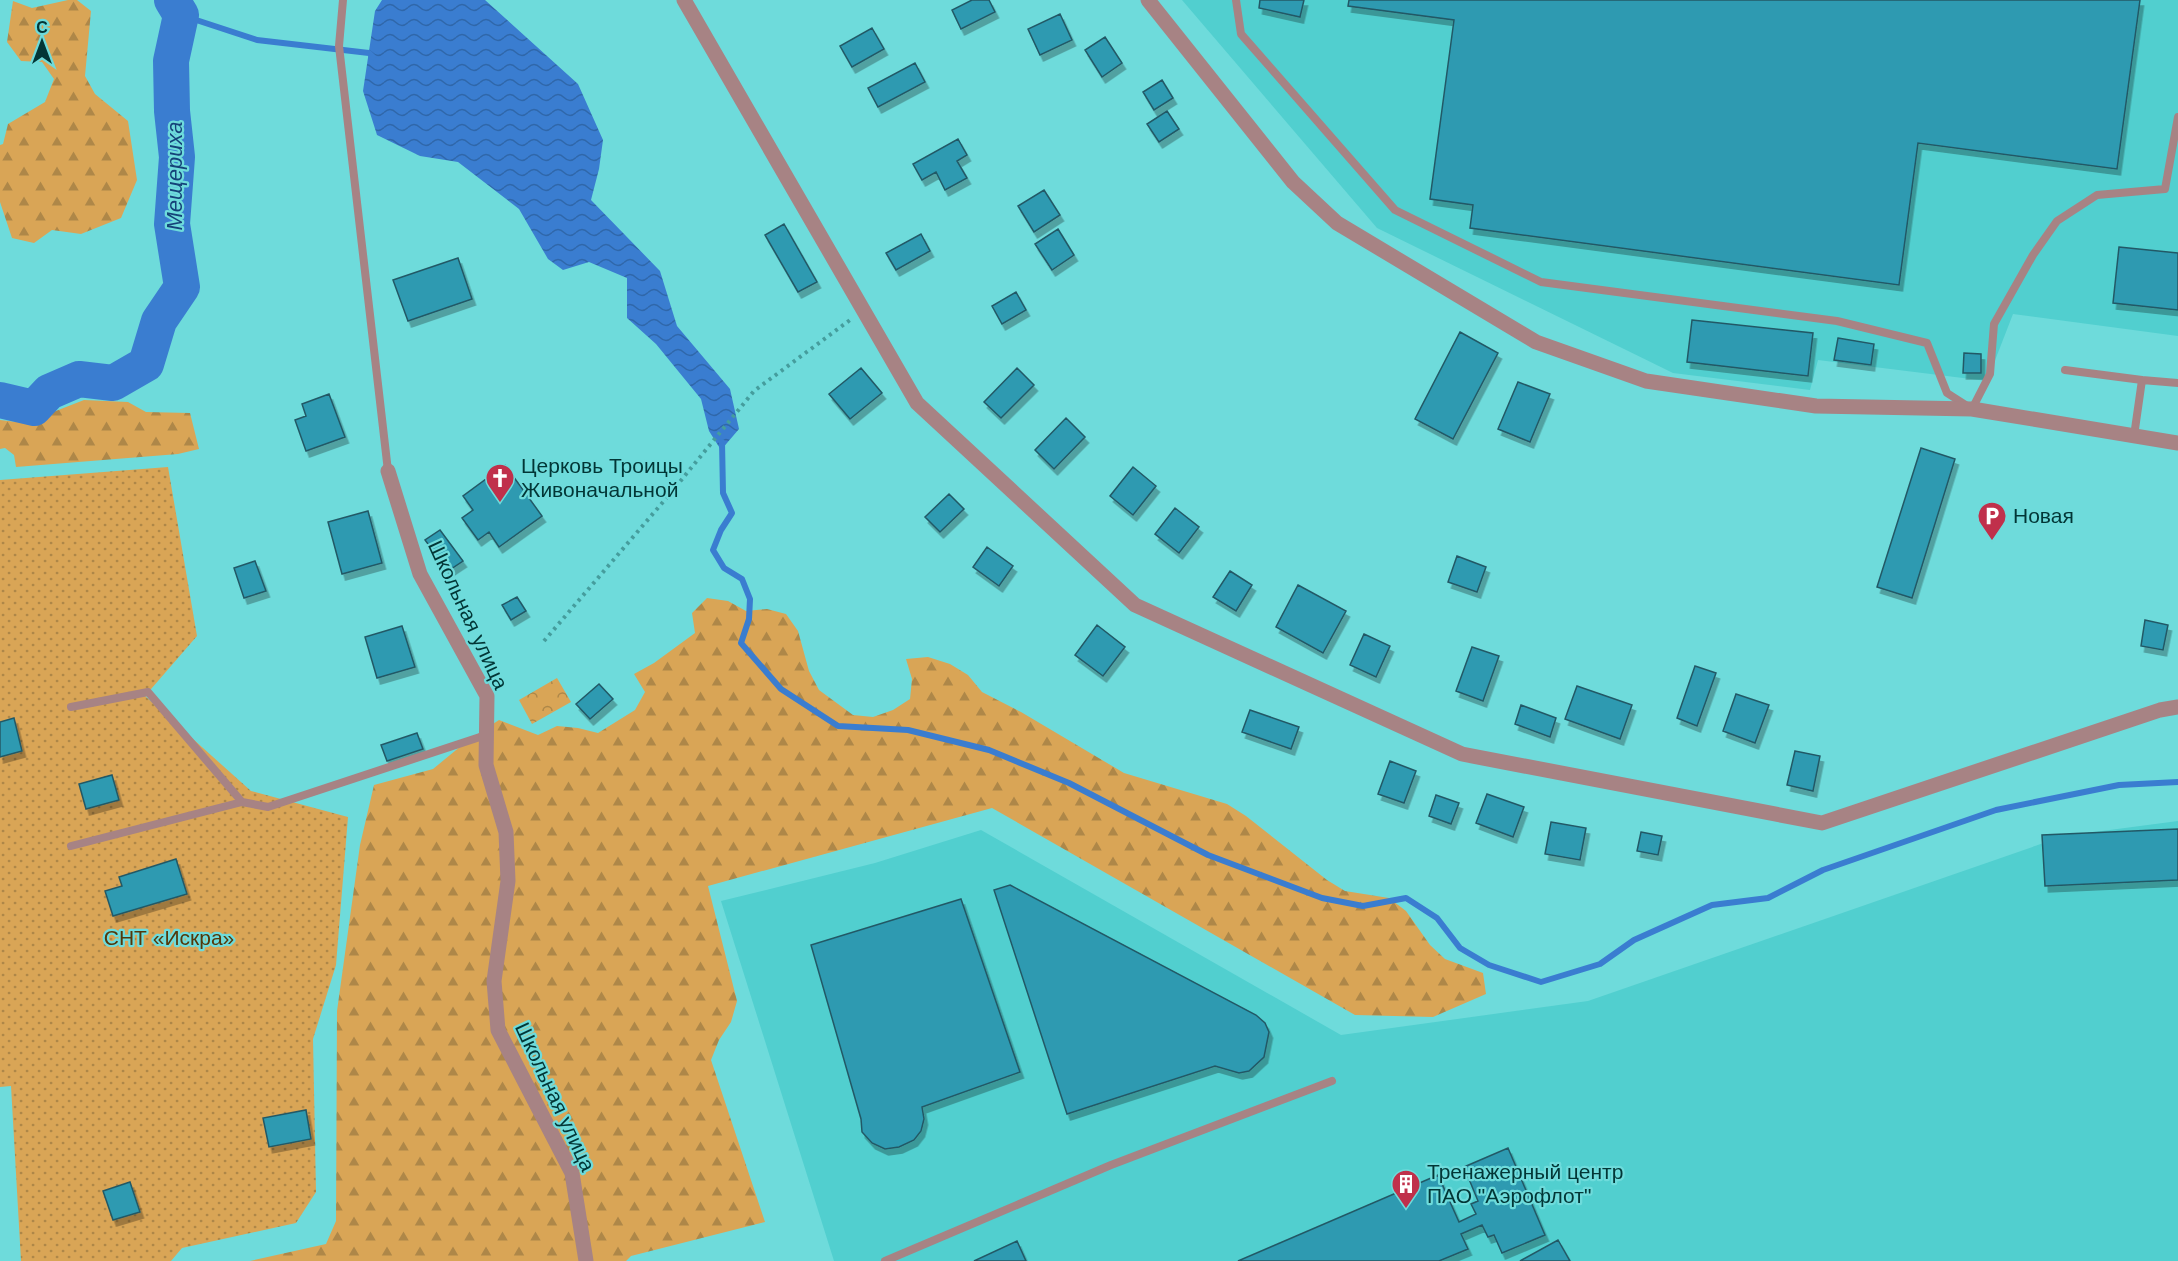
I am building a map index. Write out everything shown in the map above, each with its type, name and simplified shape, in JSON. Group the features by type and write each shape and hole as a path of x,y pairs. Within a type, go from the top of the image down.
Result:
{"street":[{"path":"684,0 917,403 1135,605 1462,754 1822,823 2160,710 2178,707"},
{"path":"1148,0 1293,182 1337,223 1536,342 1646,381 1816,406 1972,409 2178,443"},
{"name":"Школьная улица","path":"388,471 420,574 487,696 486,765 506,832 508,881 494,981 498,1030 572,1173 586,1261"}],"lane":[{"path":"343,0 339,46 388,471"},
{"path":"1236,0 1241,34 1395,210 1541,282 1837,321 1928,343 1947,393 1972,409 1990,374 1994,324 2033,255 2057,221 2097,195 2165,189 2178,117"},
{"path":"2065,370 2178,383"},
{"path":"2134,436 2142,380"},
{"path":"71,707 148,692 242,802"},
{"path":"71,846 242,802 268,807 486,735"},
{"path":"885,1261 1111,1165 1332,1081"}],"path":[{"path":"544,641 754,391 863,310"}],"shaded area":[{"path":"1182,0 2178,0 2178,336 2013,314 1987,381 1818,360 1810,390 1673,373 1377,228"},
{"path":"2178,821 2178,1261 834,1261 721,901 875,863 981,830 1341,1035 1588,1001 2064,836"}],"green space":[{"path":"77,0 91,11 85,76 95,94 128,121 137,180 121,218 81,234 52,230 34,243 12,238 0,202 0,145 3,144 8,124 45,102 54,79 42,62 21,61 7,42 13,1 32,8"},
{"path":"84,400 128,402 146,412 190,413 199,449 178,454 16,467 14,455 5,448 0,449 0,420 25,423"},
{"name":"СНТ «Искра»","path":"168,467 197,636 145,696 251,791 348,817 336,965 313,1039 316,1192 296,1223 182,1248 171,1261 21,1261 11,1086 0,1087 0,480"},
{"path":"707,598 728,601 746,611 767,609 786,614 798,631 809,671 819,690 853,715 873,717 893,710 910,699 912,679 906,659 928,657 950,664 968,675 982,692 1021,712 1124,773 1227,804 1246,816 1327,880 1345,891 1389,898 1406,911 1430,945 1445,959 1483,973 1486,994 1433,1017 1355,1015 992,808 708,886 737,1001 731,1022 719,1040 711,1060 765,1222 631,1256 626,1261 250,1261 326,1244 336,1221 337,1011 360,845 374,785 433,769 467,741 499,720 538,735 557,726 598,733 635,710 645,692 634,674 654,663 695,633 692,613"},
{"path":"557,678 571,702 532,724 519,700"}],"water":[{"path":"382,0 485,0 578,84 603,140 591,200 660,271 677,326 730,389 739,429 721,450 709,431 701,399 656,344 627,318 627,278 589,262 563,270 548,259 519,209 458,162 420,156 377,135 363,91 375,11"}],"building":[{"path":"972,0 989,0 995,12 961,29 952,10"},
{"path":"1260,0 1304,0 1300,17 1259,8"},
{"path":"1349,0 2140,0 2117,169 1918,143 1899,285 1470,228 1473,205 1430,199 1454,20 1348,6"},
{"path":"1060,14 1072,40 1040,55 1028,29"},
{"path":"872,28 884,49 852,67 840,46"},
{"path":"1105,37 1122,63 1102,77 1085,50"},
{"path":"915,63 925,82 878,107 868,88"},
{"path":"1162,80 1173,98 1154,110 1143,92"},
{"path":"1167,111 1179,129 1159,142 1147,124"},
{"path":"958,139 967,155 957,161 967,178 945,190 936,172 922,180 913,164"},
{"path":"1044,190 1060,215 1034,232 1018,206"},
{"path":"784,224 817,282 798,292 765,235"},
{"path":"1058,229 1074,255 1052,270 1035,244"},
{"path":"921,234 930,251 896,270 886,253"},
{"path":"2119,247 2178,253 2178,310 2113,303"},
{"path":"458,258 472,299 408,321 393,280"},
{"path":"1016,292 1026,310 1002,324 992,306"},
{"path":"1692,320 1813,333 1808,376 1687,362"},
{"path":"1460,332 1498,353 1453,439 1415,419"},
{"path":"1838,338 1874,344 1871,365 1834,360"},
{"path":"1964,353 1981,354 1981,373 1963,373"},
{"path":"861,368 882,393 850,419 829,394"},
{"path":"1017,368 1034,385 1001,418 984,402"},
{"path":"1518,382 1550,394 1530,442 1498,429"},
{"path":"329,394 345,437 306,451 295,420 306,416 302,404"},
{"path":"1066,418 1085,437 1054,469 1035,450"},
{"path":"1921,448 1955,459 1912,598 1877,587"},
{"name":"Церковь Троицы Живоначальной","path":"505,465 542,516 499,547 489,532 478,540 462,518 473,510 463,496"},
{"path":"1133,467 1156,486 1133,515 1110,496"},
{"path":"949,494 964,509 940,532 925,517"},
{"path":"1175,508 1199,527 1179,553 1155,534"},
{"path":"368,511 382,563 342,574 328,522"},
{"path":"440,530 463,561 448,571 425,540"},
{"path":"987,547 1013,566 999,586 973,567"},
{"path":"1457,556 1486,567 1477,592 1448,582"},
{"path":"255,561 266,591 244,598 234,568"},
{"path":"1230,571 1252,585 1236,611 1213,597"},
{"path":"1298,585 1346,611 1323,653 1276,627"},
{"path":"517,597 526,611 511,620 502,605"},
{"path":"2145,620 2168,625 2163,650 2141,646"},
{"path":"1097,625 1125,647 1103,676 1075,655"},
{"path":"402,626 415,667 377,678 365,637"},
{"path":"1364,634 1390,646 1376,677 1350,665"},
{"path":"1472,647 1499,656 1483,701 1456,691"},
{"path":"1695,666 1716,673 1697,726 1677,718"},
{"path":"599,684 613,699 590,719 576,704"},
{"path":"1577,686 1632,705 1620,739 1565,719"},
{"path":"1736,694 1769,705 1755,743 1723,731"},
{"path":"1521,705 1556,718 1550,737 1515,724"},
{"path":"1250,710 1299,727 1291,749 1242,732"},
{"path":"14,718 22,751 0,757 0,722"},
{"path":"417,733 423,749 387,761 381,745"},
{"path":"1795,751 1820,756 1813,791 1787,785"},
{"path":"1390,761 1416,771 1404,803 1378,794"},
{"path":"112,775 119,800 86,809 79,784"},
{"path":"1487,794 1524,807 1513,837 1476,823"},
{"path":"1436,795 1459,803 1451,824 1429,816"},
{"path":"1551,822 1586,828 1580,860 1545,854"},
{"path":"2178,829 2178,880 2045,886 2042,835"},
{"path":"1641,832 1662,836 1658,855 1637,851"},
{"path":"176,859 187,894 113,916 105,891 122,886 119,877"},
{"path":"1010,885 1256,1015 1265,1023 1269,1032 1264,1057 1249,1071 1239,1073 1215,1066 1067,1114 994,890"},
{"path":"961,899 1020,1072 922,1107 924,1119 921,1131 914,1140 899,1147 885,1149 872,1143 862,1132 861,1119 811,945"},
{"path":"306,1110 311,1139 269,1147 263,1118"},
{"name":"Тренажерный центр ПАО \"Аэрофлот\"","path":"1508,1148 1545,1235 1502,1253 1494,1235 1488,1237 1482,1225 1461,1234 1468,1249 1439,1261 1238,1261 1438,1175 1459,1222 1476,1214 1471,1204 1478,1201 1464,1167"},
{"path":"130,1182 140,1212 113,1220 103,1191"},
{"path":"1558,1240 1570,1261 1520,1261"},
{"path":"1017,1241 1026,1261 974,1261"}],"waterway":[{"name":"Мещериха","path":"0,400 34,408 49,392 79,379 113,383 146,364 159,321 182,287 172,224 177,157 172,111 171,61 181,15 172,0"},
{"path":"181,15 257,40 369,53 373,57"},
{"path":"722,442 723,493 732,513 721,530 713,550 724,568 742,579 750,599 749,619 741,643 781,689 838,726 908,730 989,750 1069,783 1208,855 1322,898 1363,906 1406,898 1437,918 1460,948 1489,965 1541,982 1600,964 1634,940 1712,905 1768,898 1823,870 1996,810 2119,785 2178,782"}],"place":[{"name":"Церковь Троицы Живоначальной","path":"500,504"},
{"name":"Новая","path":"1992,542"},
{"name":"Тренажерный центр ПАО \"Аэрофлот\"","path":"1406,1210"}]}
